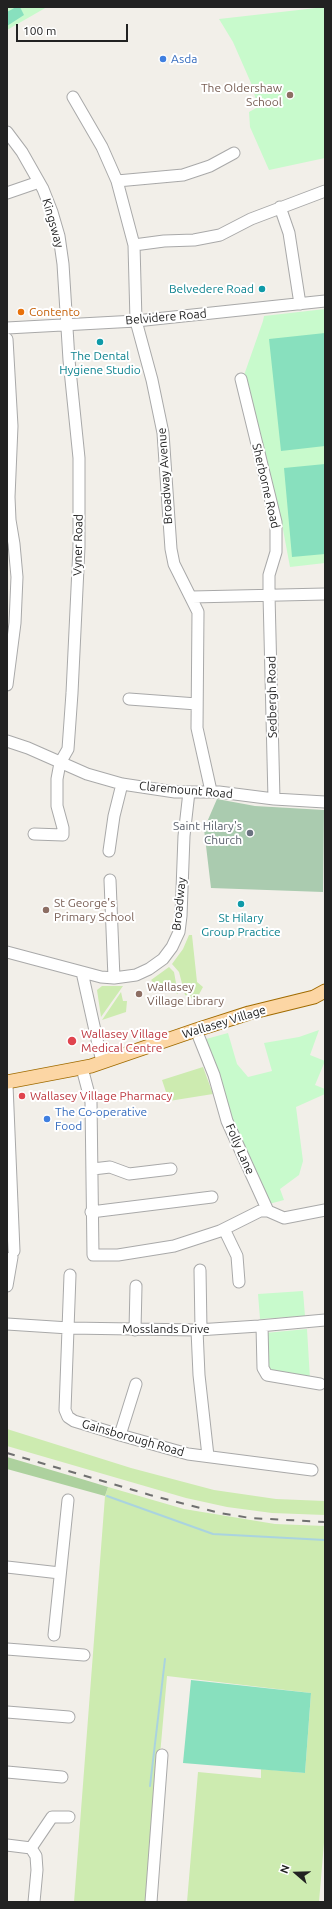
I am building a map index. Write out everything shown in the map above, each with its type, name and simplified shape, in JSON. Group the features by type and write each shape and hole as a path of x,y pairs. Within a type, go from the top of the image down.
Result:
{"main road":[{"name":"Wallasey Village","path":"7,1082 82,1068 249,1013 314,997 325,991"}],"street":[{"name":"Broadway Avenue","path":"73,97 102,147 117,182 134,245 136,321 152,380 164,433 171,549 180,577 192,597 198,612 198,728 211,791"},
{"name":"Kingsway","path":"7,132 22,152 39,182 52,212 59,236 63,264 66,325"},
{"path":"117,182 183,175 210,166 234,153"},
{"path":"7,193 39,182"},
{"path":"134,245 164,241 194,240 220,235 251,219 325,191"},
{"path":"280,207 289,233 300,304"},
{"name":"Belvidere Road","path":"7,328 136,321 325,301"},
{"name":"Vyner Road","path":"34,834 63,835 63,828 57,806 57,779 60,763 68,749 79,547 79,458 66,325"},
{"path":"7,339 12,426 9,505 18,577 15,623 9,642 7,685"},
{"name":"Sherborne Road","path":"241,379 276,522 276,552 269,575 269,595"},
{"path":"192,597 325,594"},
{"name":"Sedbergh Road","path":"269,595 274,800"},
{"path":"129,699 197,704"},
{"name":"Claremount Road","path":"7,741 28,748 87,774 122,784 175,792 211,791 274,800 325,802"},
{"path":"109,851 114,816 122,784"},
{"name":"Broadway","path":"7,952 82,972 114,978 130,977 149,969 163,959 172,947 179,932 184,836 189,792"},
{"path":"110,880 114,978"},
{"path":"82,972 102,1062"},
{"name":"Folly Lane","path":"196,1030 214,1074 227,1121 268,1211"},
{"path":"82,1068 91,1102 93,1255 118,1255 174,1246 224,1229 260,1211 268,1211 284,1218 325,1210"},
{"path":"7,1085 13,1254 7,1286"},
{"path":"93,1169 110,1167 129,1174 171,1168"},
{"path":"92,1212 212,1197"},
{"path":"224,1229 237,1256 239,1282"},
{"path":"200,1270 199,1375 208,1456"},
{"path":"69,1328 70,1275"},
{"path":"135,1330 136,1286"},
{"name":"Mosslands Drive","path":"7,1324 69,1328 199,1330 325,1320"},
{"path":"262,1326 263,1368 267,1375 320,1384"},
{"name":"Gainsborough Road","path":"69,1328 66,1410 68,1417 74,1421 174,1451 312,1470"},
{"path":"120,1435 136,1384"},
{"path":"54,1635 68,1500"},
{"path":"7,1567 60,1573"},
{"path":"7,1649 84,1655"},
{"path":"7,1712 69,1717"},
{"path":"151,1902 162,1755"},
{"path":"7,1772 62,1777"},
{"path":"31,1848 52,1817 69,1817"},
{"path":"7,1845 31,1848"},
{"path":"31,1848 36,1856 37,1870 34,1902"}],"green space":[{"path":"7,7 47,7 7,30"},
{"path":"16,7 20,7 24,15 7,26 7,12"},
{"name":"The Oldershaw School","path":"325,7 325,158 269,170 250,127 249,112 258,107 251,83 233,42 219,19"},
{"path":"325,309 325,563 290,567 282,524 279,518 243,378 264,316"},
{"path":"325,333 325,446 281,451 269,339"},
{"path":"325,464 325,554 292,557 284,468"},
{"path":"217,799 255,806 324,810 323,892 211,888 204,829"},
{"path":"189,935 192,935 197,982 203,987 196,1000 185,995 179,972 172,964 183,949"},
{"path":"169,967 174,972 178,994 151,980"},
{"path":"102,986 123,986 101,1017 97,990"},
{"path":"121,992 123,1001 127,1001 126,1012 102,1020"},
{"path":"319,1030 310,1055 325,1061 315,1085 325,1089 325,1094 296,1107 303,1161 299,1175 280,1189 284,1200 269,1204 229,1112 206,1039 228,1033 237,1064 248,1077 272,1071 264,1043 299,1037"},
{"path":"203,1067 213,1094 169,1101 162,1080"},
{"path":"303,1291 305,1316 260,1319 258,1294"},
{"path":"307,1329 310,1379 268,1372 265,1333"},
{"path":"7,1429 131,1468 214,1490 276,1499 325,1501 325,1515 272,1513 227,1507 186,1498 7,1446"},
{"path":"7,1457 108,1487 105,1496 7,1469"},
{"path":"108,1487 184,1509 275,1524 325,1526 325,1831 319,1902 187,1902 198,1772 261,1778 261,1769 305,1773 311,1693 167,1676 147,1902 74,1902 105,1496"},
{"path":"191,1680 311,1693 305,1773 183,1763"}],"waterway":[{"path":"107,1496 213,1534 325,1540"},
{"path":"150,1786 165,1659"}],"railway":[{"path":"7,1453 150,1495 220,1513 250,1518 325,1522"}],"place":[{"name":"Asda","path":"163,59"},
{"name":"The Oldershaw School","path":"290,95"},
{"name":"Belvedere Road","path":"262,289"},
{"name":"Contento","path":"21,312"},
{"name":"The Dental Hygiene Studio","path":"100,342"},
{"name":"Saint Hilary's Church","path":"250,833"},
{"name":"St Hilary Group Practice","path":"241,904"},
{"name":"St George's Primary School","path":"46,910"},
{"name":"Wallasey Village Library","path":"139,994"},
{"name":"Wallasey Village Medical Centre","path":"72,1041"},
{"name":"Wallasey Village Pharmacy","path":"22,1096"},
{"name":"The Co-operative Food","path":"47,1119"}]}
